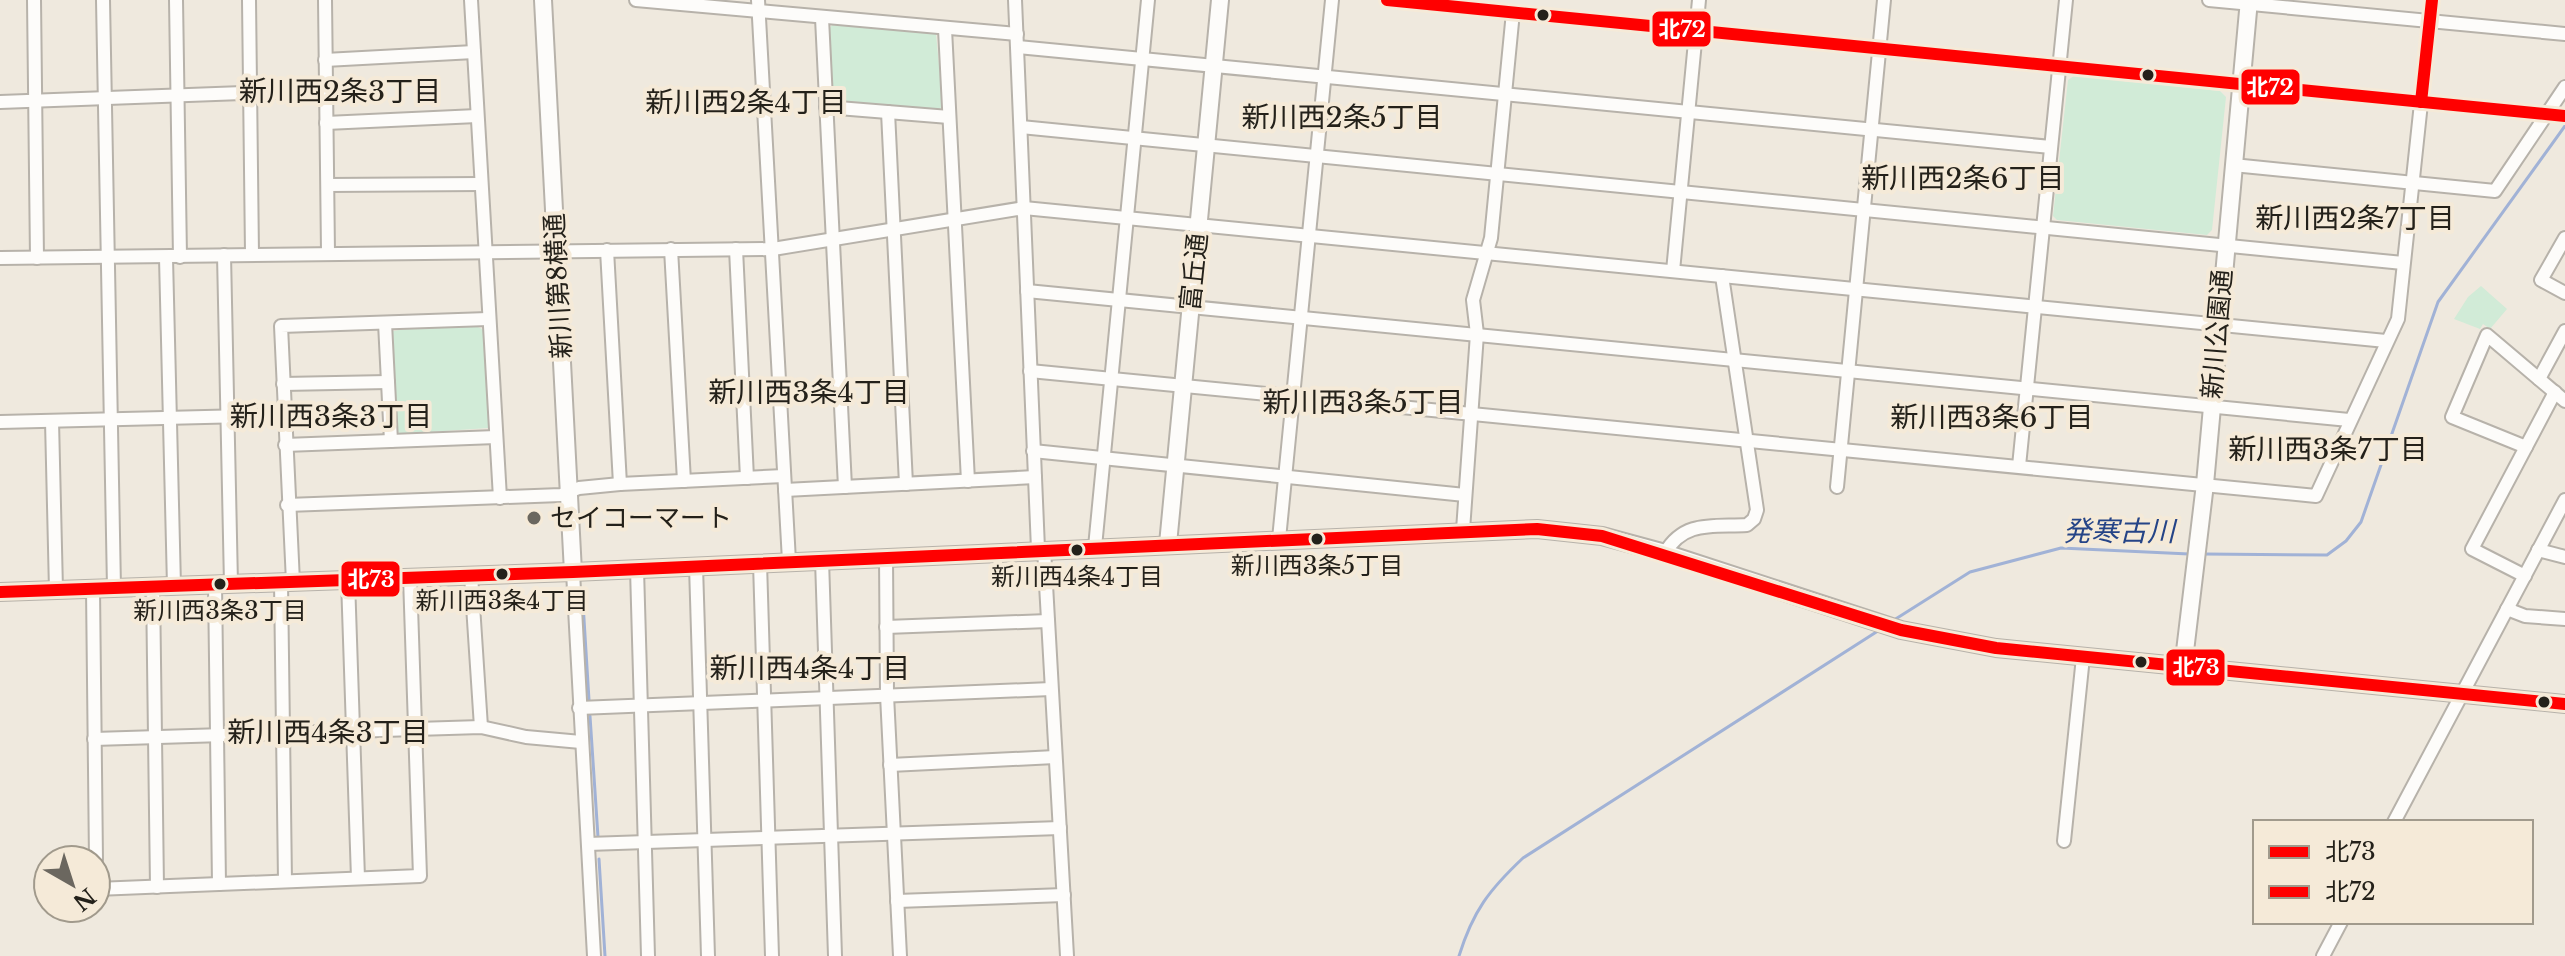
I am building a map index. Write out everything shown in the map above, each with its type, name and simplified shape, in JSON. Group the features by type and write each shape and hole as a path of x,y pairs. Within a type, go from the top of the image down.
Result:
{"street":[{"path":"34,0 37,258"},
{"path":"103,0 114,588"},
{"path":"176,0 180,257"},
{"path":"249,0 252,254"},
{"path":"325,0 328,252"},
{"path":"471,0 500,498"},
{"name":"新川第8横通","path":"543,0 573,572"},
{"path":"636,0 758,6 822,18 945,29 1143,60 2051,147"},
{"path":"1015,0 1033,451 1048,621 1067,956"},
{"path":"1095,547 1148,0"},
{"name":"富丘通","path":"1168,544 1220,0"},
{"path":"1279,539 1332,0"},
{"path":"1387,0 2555,115"},
{"path":"1673,271 1699,0"},
{"path":"1837,487 1884,0"},
{"path":"2019,466 2066,0"},
{"path":"2209,0 2565,34"},
{"path":"1030,371 2316,496 2398,319 2432,0"},
{"name":"新川公園通","path":"2183,668 2205,484 2249,2"},
{"path":"758,6 789,561"},
{"path":"1463,530 1477,334 1473,300 1488,253 1513,12"},
{"path":"822,18 845,487"},
{"path":"945,29 968,481"},
{"path":"325,60 474,52"},
{"path":"2233,165 2495,191 2555,115 2565,87"},
{"path":"0,102 325,90"},
{"path":"826,107 949,117"},
{"path":"888,112 906,484"},
{"path":"326,123 477,116"},
{"path":"1021,127 2403,263"},
{"path":"328,185 481,184"},
{"path":"0,258 773,249 1024,208 2386,341"},
{"path":"2565,238 2541,280 2565,293"},
{"path":"671,249 684,481"},
{"path":"736,249 747,478"},
{"path":"607,250 620,484"},
{"path":"219,884 216,735 226,416 224,255"},
{"path":"166,258 174,586"},
{"path":"1665,553 1673,539 1686,529 1747,525 1754,519 1757,510 1722,276"},
{"path":"1027,291 2211,404 2349,420"},
{"path":"285,881 287,505 281,326 488,319"},
{"path":"385,323 391,441"},
{"path":"2539,379 2565,331"},
{"path":"2525,576 2472,549 2526,447 2560,397 2487,335 2452,417 2526,447"},
{"path":"283,384 388,382"},
{"path":"0,422 284,415"},
{"path":"52,421 56,590"},
{"path":"285,445 496,437"},
{"path":"1033,451 1285,474 1465,495"},
{"path":"287,505 500,498 620,484 784,476"},
{"path":"785,490 1035,477"},
{"path":"2395,820 2565,500"},
{"path":"0,592 573,572 1537,529 1602,536 1665,553 1901,630 1996,648 2565,704"},
{"path":"2538,550 2565,557"},
{"path":"886,557 887,695 900,956"},
{"path":"822,560 835,956"},
{"path":"760,563 772,956"},
{"path":"696,566 708,956"},
{"path":"637,569 648,956"},
{"path":"573,572 594,956"},
{"path":"471,575 481,727"},
{"path":"112,888 420,876 410,577"},
{"path":"348,580 350,731 358,878"},
{"path":"153,586 157,887"},
{"path":"93,589 96,844"},
{"path":"2507,609 2525,616 2565,619"},
{"path":"886,627 1048,621"},
{"path":"2064,841 2083,657"},
{"path":"579,708 1051,689"},
{"path":"94,739 481,727 526,737 581,742"},
{"path":"890,765 1055,757"},
{"path":"588,844 1060,828"},
{"path":"897,901 1064,895"},
{"path":"2323,956 2340,924"}],"green space":[{"path":"832,25 936,34 943,106 939,109 835,100 832,96 829,29"},
{"path":"2074,76 2220,91 2226,97 2212,230 2207,235 2057,220 2053,216 2068,80"},
{"path":"2481,286 2507,309 2490,329 2483,324 2480,329 2454,319 2468,297"},
{"path":"464,320 482,329 490,343 488,428 401,434 397,431 393,331"}],"waterway":[{"name":"発寒古川","path":"2204,554 2327,555 2346,541 2361,522 2438,302 2565,126"},
{"name":"発寒古川","path":"1894,620 1970,572 2061,548 2189,554"},
{"path":"583,603 589,700"},
{"name":"発寒古川","path":"1459,956 1470,926 1484,902 1523,858 1881,629"},
{"path":"590,716 598,837"},
{"path":"599,859 605,956"}],"transit line":[{"name":"北72","path":"1387,0 2565,116"},
{"name":"北72","path":"2421,102 2432,0"},
{"name":"北73","path":"0,592 573,572 1537,529 1602,536 1901,630 1996,648 2565,704"}],"place":[{"name":"セイコーマート","path":"534,518"},
{"name":"新川西3条5丁目","path":"1317,539"},
{"name":"新川西4条4丁目","path":"1077,550"},
{"name":"新川西3条4丁目","path":"502,574"},
{"name":"新川西3条3丁目","path":"220,584"}],"district":[{"name":"新川西2条3丁目","path":"340,91"},
{"name":"新川西2条4丁目","path":"746,102"},
{"name":"新川西2条5丁目","path":"1342,117"},
{"name":"新川西2条6丁目","path":"1963,178"},
{"name":"新川西2条7丁目","path":"2355,218"},
{"name":"新川西3条4丁目","path":"809,392"},
{"name":"新川西3条5丁目","path":"1363,402"},
{"name":"新川西3条3丁目","path":"331,416"},
{"name":"新川西3条6丁目","path":"1992,417"},
{"name":"新川西3条7丁目","path":"2328,449"},
{"name":"新川西4条4丁目","path":"810,668"},
{"name":"新川西4条3丁目","path":"328,732"}]}
